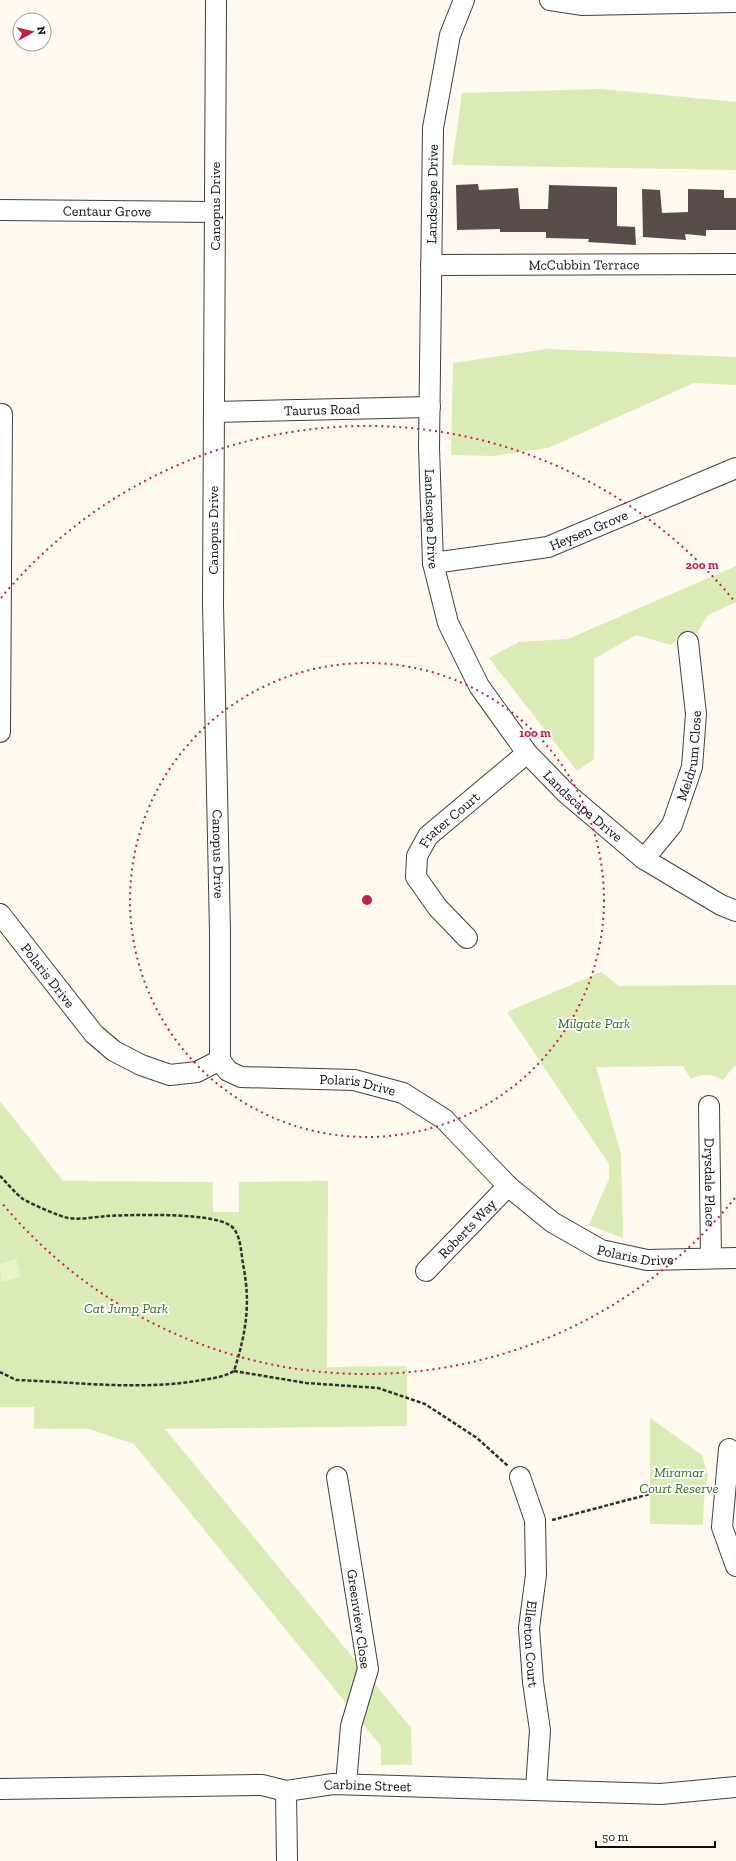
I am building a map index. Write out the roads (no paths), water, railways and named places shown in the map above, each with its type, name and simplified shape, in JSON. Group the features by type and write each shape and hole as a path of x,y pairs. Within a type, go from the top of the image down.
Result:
{"street":[{"name":"Canopus Drive","path":"216,0 213,604 220,932 220,1060"},
{"name":"Landscape Drive","path":"464,0 450,35 433,128 429,448 433,563 448,623 479,686 527,754 566,792 644,859 721,905 736,911"},
{"path":"550,0 583,5 736,2"},
{"name":"Centaur Grove","path":"0,210 214,212"},
{"name":"McCubbin Terrace","path":"431,265 736,264"},
{"name":"Taurus Road","path":"214,412 430,407"},
{"path":"0,732 2,414"},
{"name":"Heysen Grove","path":"433,563 548,548 736,468"},
{"name":"Meldrum Close","path":"644,859 672,825 692,767 696,714 688,642"},
{"name":"Frater Court","path":"467,938 438,908 416,877 417,856 428,836 527,754"},
{"name":"Polaris Drive","path":"0,914 94,1034 114,1051 142,1065 170,1075 197,1072 220,1060 228,1071 241,1077 354,1080 403,1093 444,1119 508,1186 552,1222 601,1250 647,1260 736,1258"},
{"name":"Drysdale Place","path":"709,1106 711,1258"},
{"name":"Roberts Way","path":"426,1271 508,1186"},
{"path":"729,1449 722,1527 736,1566"},
{"name":"Greenview Close","path":"337,1477 368,1669 351,1726 346,1784"},
{"name":"Ellerton Court","path":"520,1477 535,1524 536,1574 529,1628 533,1682 540,1730 536,1789"},
{"name":"Carbine Street","path":"0,1789 262,1785 286,1791 334,1784 346,1784 661,1794 736,1787"},
{"path":"286,1791 286,1861"}],"park label":[{"name":"Milgate Park","path":"594,1023"},
{"name":"Cat Jump Park","path":"126,1308"},
{"name":"Miramar Court Reserve","path":"679,1480"}]}
